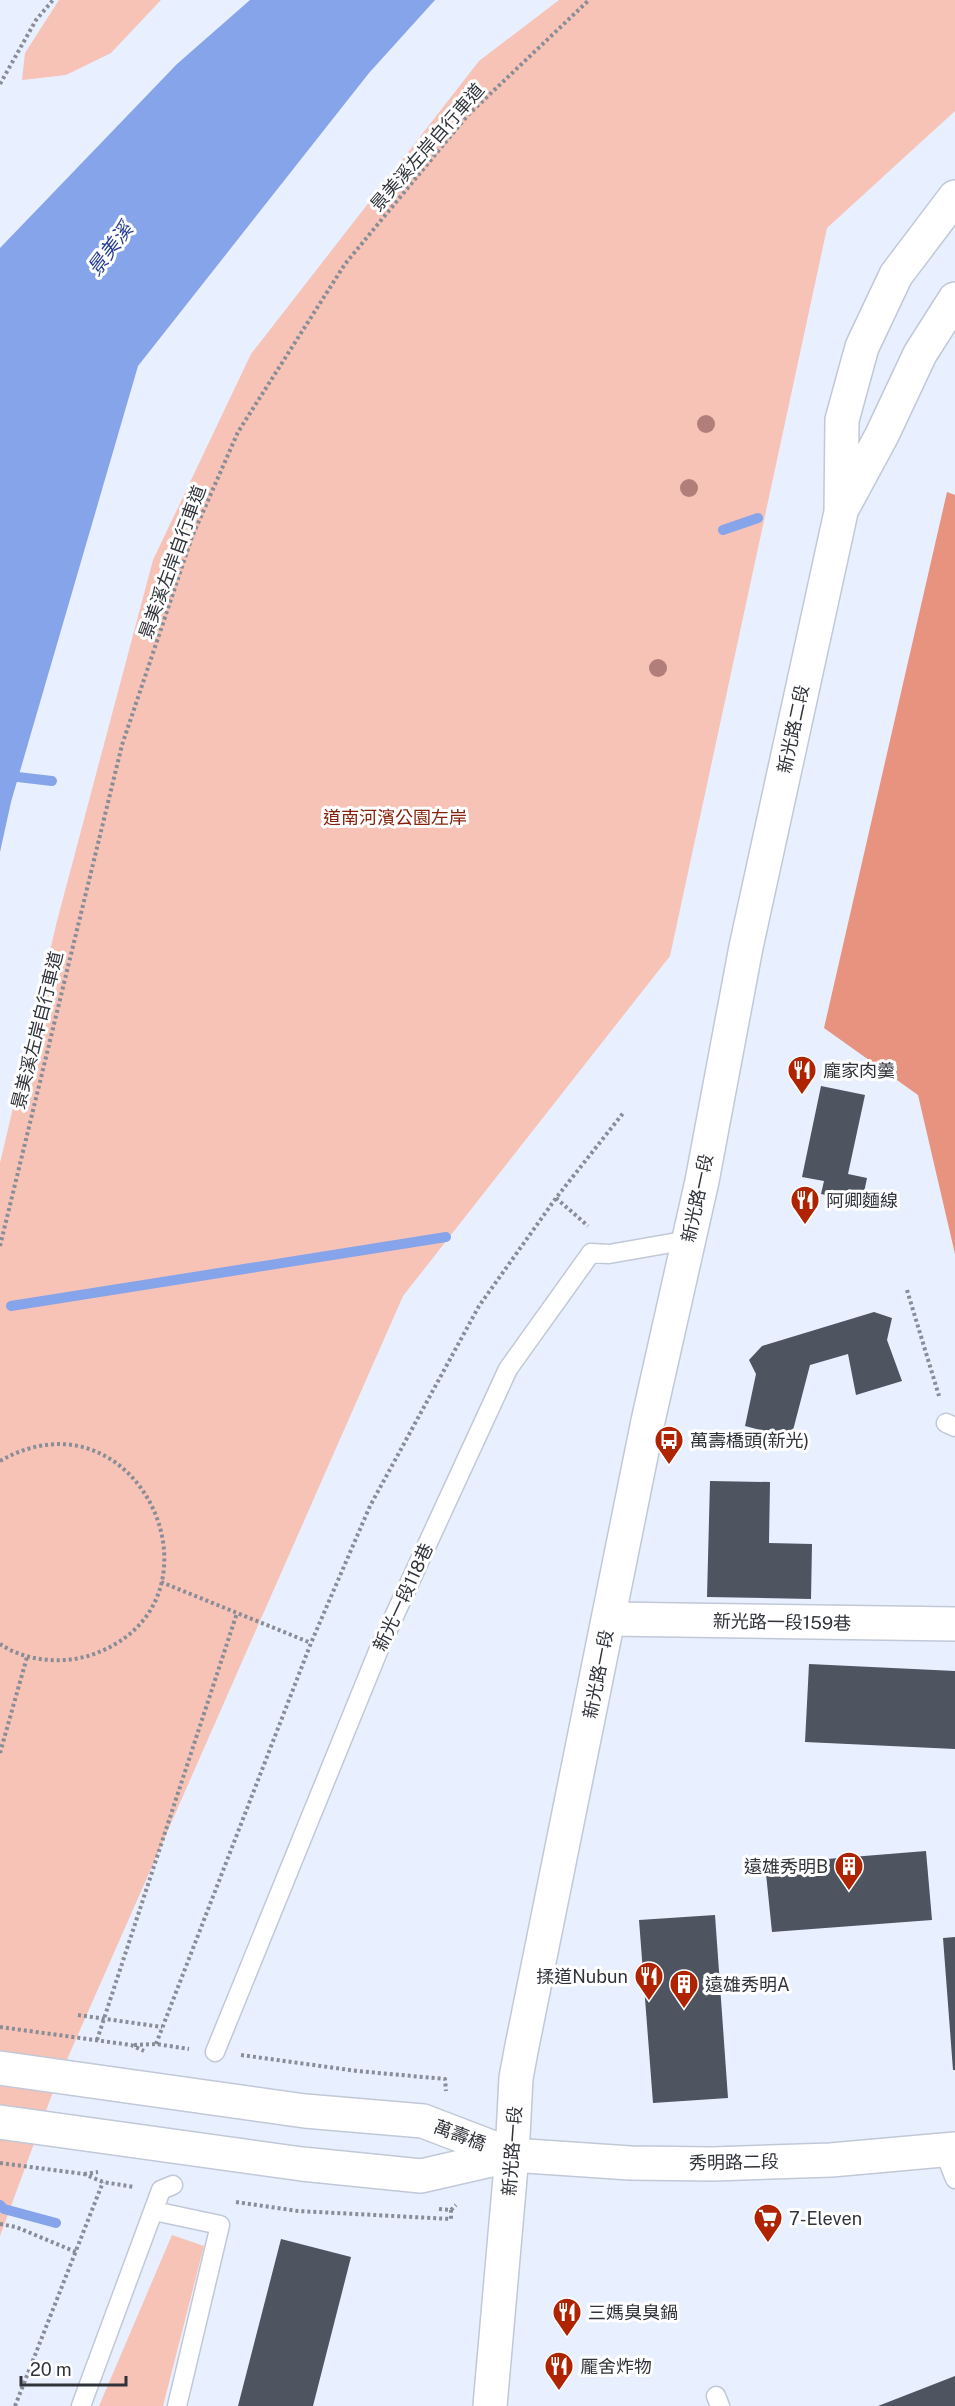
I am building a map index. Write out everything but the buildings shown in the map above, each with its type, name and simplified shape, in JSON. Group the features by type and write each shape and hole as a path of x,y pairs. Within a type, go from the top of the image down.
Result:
{"street":[{"name":"新光路二段","path":"746,947 841,512 842,420 862,347 896,275 955,197"},
{"name":"新光路二段","path":"841,512 882,435 920,354 955,299"},
{"name":"新光路一段","path":"490,2406 512,2155 516,2078 648,1421 689,1240 746,947"},
{"name":"新光路一段159巷","path":"609,1619 955,1624"},
{"name":"萬壽橋","path":"0,2068 305,2111 423,2121 512,2155"},
{"name":"萬壽橋","path":"0,2122 303,2164 421,2176 512,2155"},
{"name":"秀明路二段","path":"512,2155 630,2163 712,2164 831,2160 951,2160"}],"lane":[{"name":"新光一段118巷","path":"214,2056 379,1649 508,1369 591,1253 609,1254 689,1240"},
{"path":"81,2406 164,2186"},
{"path":"154,2211 220,2225 177,2406"}],"path":[{"path":"0,84 36,20 52,0"},
{"name":"景美溪左岸自行車道","path":"0,1246 17,1167 122,745 192,537 238,432 345,264 468,115 590,0"},
{"path":"156,2044 311,1643 370,1506 479,1306 556,1198 624,1112"},
{"path":"556,1198 591,1228"},
{"path":"907,1290 951,1425"},
{"path":"0,1461 14,1453 37,1446 62,1445 100,1455 128,1471 145,1489 159,1518 165,1558 161,1582 152,1604 138,1624 120,1641 99,1652 76,1659 52,1660 27,1657 0,1644"},
{"path":"161,1582 311,1643"},
{"path":"0,2027 97,2040 237,1613"},
{"path":"0,1753 27,1657"},
{"path":"78,2014 162,2027"},
{"path":"131,2045 156,2044 214,2056 445,2079 446,2091"},
{"path":"0,2163 84,2174 103,2182 164,2186"},
{"path":"15,2406 103,2182"},
{"path":"230,2201 298,2211 450,2219 451,2210"},
{"path":"0,2224 16,2227 76,2252"}],"green space":[{"path":"59,0 161,0 111,53 66,75 22,80 25,53"},
{"name":"道南河濱公園左岸","path":"559,0 955,0 955,111 827,228 670,956 403,1296 54,2089 0,2236 0,1163 57,921 153,560 251,354 479,61"},
{"path":"172,2235 204,2246 163,2406 99,2406"}],"shaded area":[{"path":"947,492 955,495 955,1254 918,1095 824,1028"}],"water":[{"name":"景美溪","path":"250,0 435,0 369,73 138,366 11,802 0,852 0,248 177,64"}],"waterway":[{"path":"723,530 758,518"},
{"path":"0,775 52,781"},
{"path":"11,1306 446,1237"},
{"path":"0,2205 4,2209 56,2223"}],"place":[{"name":"龐家肉羹","path":"802,1096"},
{"name":"阿卿麵線","path":"805,1226"},
{"name":"萬壽橋頭(新光)","path":"669,1466"},
{"name":"遠雄秀明B","path":"849,1892"},
{"name":"揉道Nubun","path":"649,2002"},
{"name":"遠雄秀明A","path":"684,2010"},
{"name":"7-Eleven","path":"768,2244"},
{"name":"三媽臭臭鍋","path":"567,2338"},
{"name":"龎舍炸物","path":"559,2392"}]}
